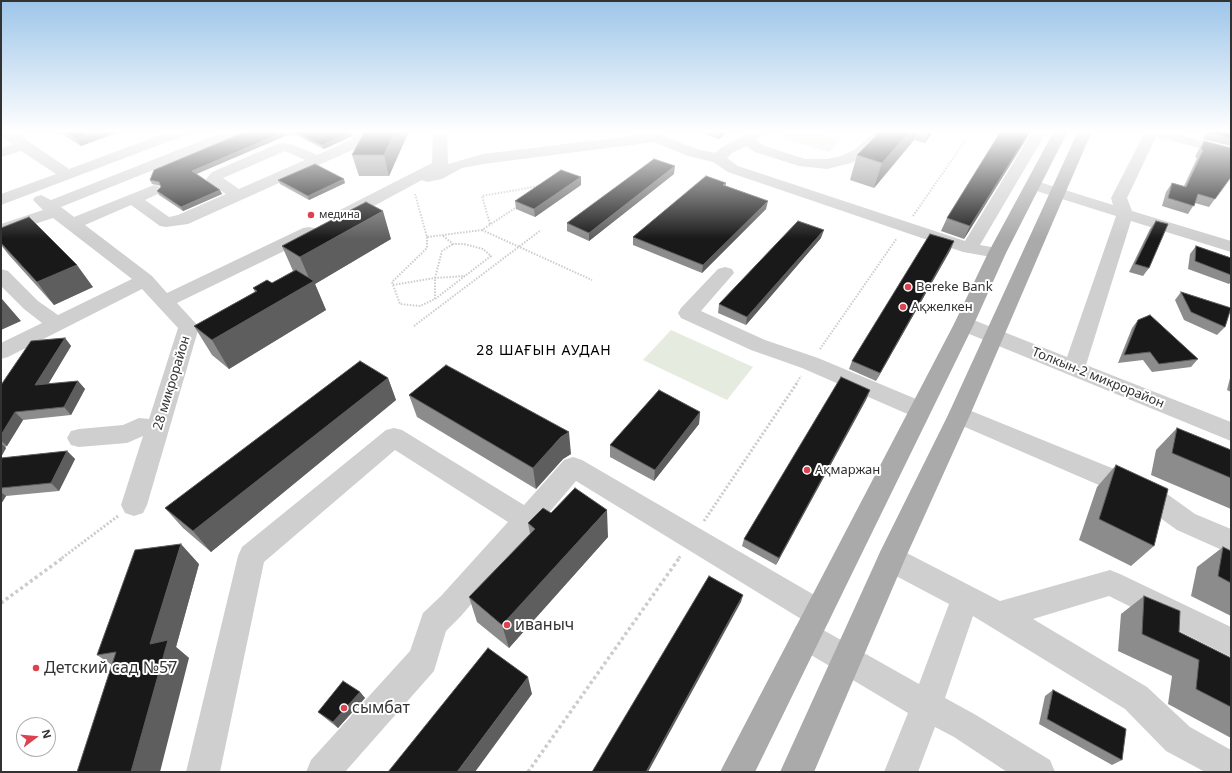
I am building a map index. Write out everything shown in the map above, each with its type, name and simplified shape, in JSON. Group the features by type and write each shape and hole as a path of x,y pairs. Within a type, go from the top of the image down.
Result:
{"main road":[{"path":"737,772 964,324 996,253 1042,167"},
{"path":"797,772 891,559 959,415 1069,167"}],"street":[{"path":"57,167 68,175"},
{"path":"1,200 22,189 89,167"},
{"path":"1,230 151,167"},
{"path":"235,167 217,175 214,178 238,195"},
{"path":"133,199 166,222 182,220 194,216 300,167"},
{"path":"22,189 53,208 145,280 164,302 325,224 436,167"},
{"path":"407,183 436,176 453,167"},
{"path":"730,167 969,248 996,253"},
{"path":"969,248 1018,167"},
{"path":"1074,368 1126,214 1119,198 1134,167"},
{"path":"1032,185 1231,247"},
{"path":"73,224 154,190"},
{"path":"726,273 688,313 758,345 810,363 920,410"},
{"path":"1,275 31,305 56,324"},
{"path":"1,352 145,280"},
{"name":"28 микрорайон","path":"134,504 190,328 164,302"},
{"name":"Толкын-2 микрорайон","path":"964,324 1231,432"},
{"path":"959,415 1146,494 1186,522 1231,542"},
{"path":"79,438 127,434 140,427 158,428"},
{"path":"202,772 252,556 394,437 527,520"},
{"path":"323,772 423,660 433,623 451,606 573,468 692,537 812,624 847,660 965,726 1038,772"},
{"path":"891,559 999,615 1136,698 1178,739 1231,768"},
{"path":"999,615 1110,583 1231,642"},
{"path":"901,772 927,706 966,598"}],"path":[{"path":"528,772 947,167"},
{"path":"407,183 414,194 426,237 427,248 392,282 400,304 420,306 435,299 491,256 483,249 464,244 453,244 442,251 435,278 435,299"},
{"path":"490,224 482,196 534,186 543,186 537,190"},
{"path":"426,237 482,230 519,205"},
{"path":"482,230 592,280"},
{"path":"414,326 541,230"},
{"path":"442,235 453,244"},
{"path":"393,285 435,278 466,276"},
{"path":"1,603 134,504"}],"shaded area":[{"path":"671,330 753,367 727,400 643,360"}],"building":[{"path":"161,167 201,167 192,171 220,190 181,207 157,191 161,187 159,182 150,180 154,170"},
{"path":"308,167 321,167 344,179 308,196 278,180"},
{"path":"643,167 674,167 589,233 567,223"},
{"path":"979,167 1007,167 970,226 947,218"},
{"path":"1195,167 1231,167 1231,177 1215,199 1198,194 1194,206 1168,198 1172,183 1186,187"},
{"path":"561,170 581,177 534,209 515,201"},
{"path":"706,176 726,183 723,185 768,201 703,265 633,237"},
{"path":"366,202 383,211 300,257 282,246"},
{"path":"29,217 77,265 37,282 1,243 1,228"},
{"path":"798,221 824,230 747,317 719,304"},
{"path":"1156,221 1168,224 1149,268 1135,264"},
{"name":"Ақжелкен","path":"930,234 954,241 880,373 852,361"},
{"path":"1196,246 1231,258 1231,275 1195,261"},
{"path":"296,270 314,281 212,340 194,326 257,291 253,288 267,280 272,283"},
{"path":"1181,292 1231,308 1225,327 1191,312"},
{"path":"1150,315 1198,359 1159,364 1150,352 1124,355 1138,320"},
{"path":"65,338 35,385 78,381 64,407 15,412 1,435 1,385 31,341"},
{"path":"360,361 388,378 193,531 165,508"},
{"path":"446,365 569,432 561,437 533,468 409,395"},
{"name":"Ақмаржан","path":"841,377 870,390 779,558 744,539"},
{"path":"659,390 700,412 655,470 610,445"},
{"path":"1177,428 1231,450 1231,478 1172,453"},
{"path":"67,451 51,483 1,488 1,458"},
{"path":"1116,465 1168,489 1154,546 1099,519"},
{"path":"575,488 607,510 502,625 469,597 535,529 528,523 543,508 551,513"},
{"path":"181,544 150,644 168,640 131,772 77,772 116,652 97,655 135,550"},
{"path":"1223,547 1231,551 1231,583 1218,576"},
{"path":"709,576 743,595 646,772 592,772"},
{"path":"1144,596 1180,611 1179,632 1231,658 1231,707 1196,689 1199,660 1142,634"},
{"path":"488,648 528,677 457,772 388,772"},
{"path":"343,681 360,692 333,722 318,712"},
{"path":"1053,690 1126,729 1122,760 1047,719"}],"place":[{"name":"медина","path":"311,215"},
{"name":"Bereke Bank","path":"908,287"},
{"name":"Ақжелкен","path":"903,307"},
{"name":"Ақмаржан","path":"807,470"},
{"name":"иваныч","path":"507,625"},
{"name":"Детский сад №57","path":"36,668"},
{"name":"сымбат","path":"344,708"}],"district":[{"name":"28 ШАҒЫН АУДАН","path":"544,351"}]}
